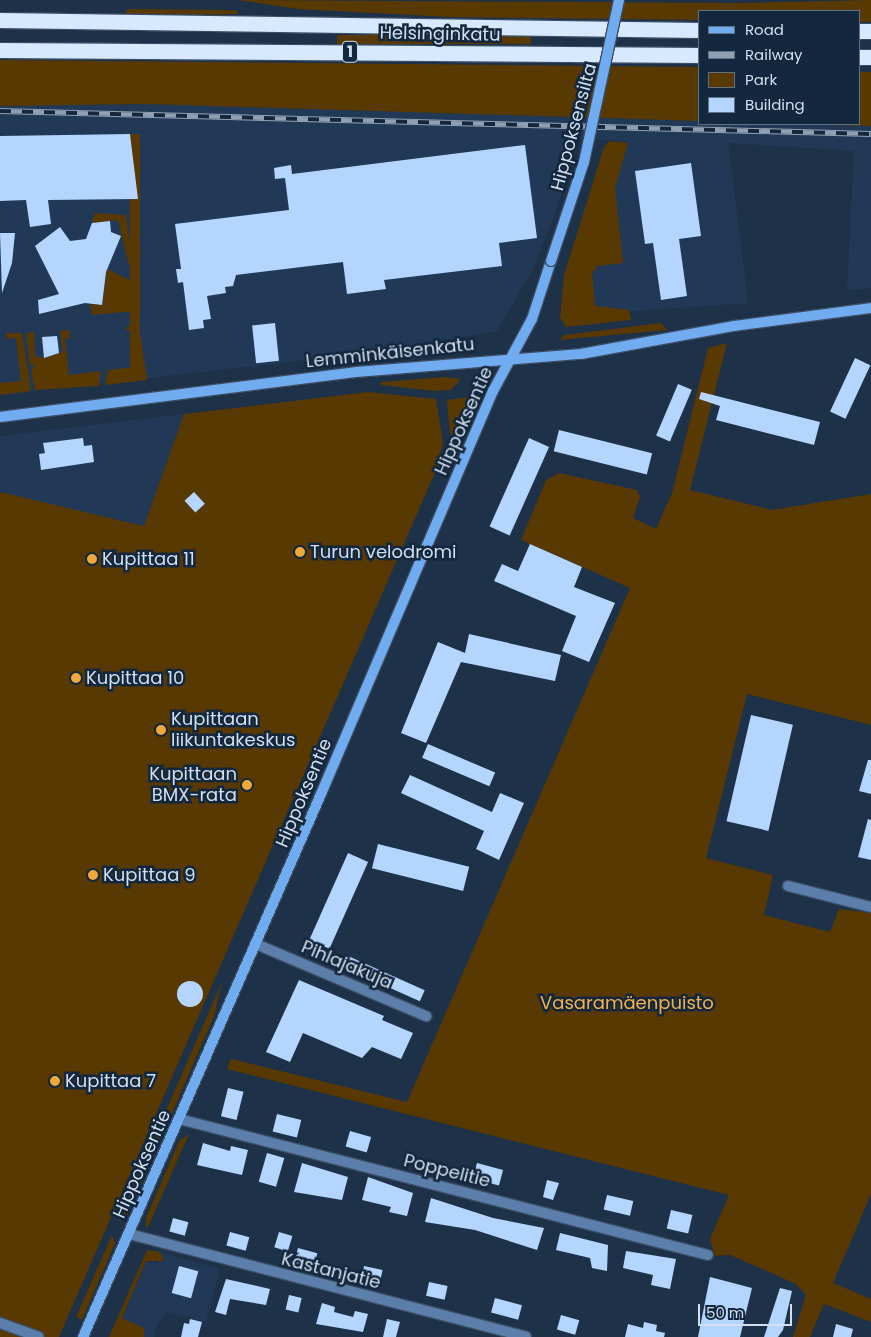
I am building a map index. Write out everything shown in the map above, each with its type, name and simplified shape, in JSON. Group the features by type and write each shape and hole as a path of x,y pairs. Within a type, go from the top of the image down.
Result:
{"highway":[{"name":"Helsinginkatu","path":"0,20 698,30"},
{"name":"Helsinginkatu","path":"0,50 698,55"}],"street":[{"name":"Hippoksensilta","path":"551,261 590,136 619,0"},
{"name":"Hippoksentie","path":"83,1337 256,944 493,391 532,319 551,261"},
{"name":"Lemminkäisenkatu","path":"0,417 366,371 591,353 734,326 871,308"},
{"path":"788,886 871,907"},
{"name":"Pihlajakuja","path":"256,944 426,1016"},
{"name":"Poppelitie","path":"179,1119 708,1255"},
{"name":"Kastanjatie","path":"129,1234 526,1337"},
{"path":"0,1323 39,1337"}],"shaded area":[{"path":"146,104 698,121 698,125 871,126 871,288 847,290 854,151 728,143 748,303 594,314 588,267 627,141 572,138 575,151 555,214 532,271 497,331 368,353 0,395 0,106"},
{"path":"184,414 144,527 0,492 0,436"},
{"path":"160,1252 220,1269 206,1322 167,1312 157,1325 154,1337 144,1337 144,1328 122,1318 146,1261 158,1264"}],"green space":[{"path":"238,0 737,3 871,0 871,22 861,22 861,10 698,10 698,20 450,17 297,9"},
{"path":"126,10 236,10 239,14 127,16"},
{"path":"337,35 531,35 531,44 337,44"},
{"path":"0,60 698,67 698,121 146,104 0,106"},
{"path":"861,72 871,72 871,126 828,125 861,125"},
{"path":"130,134 140,134 140,381 130,381"},
{"path":"610,141 628,143 615,188 623,263 598,266 592,273 595,306 629,310 631,320 566,327 560,317 564,275 604,147"},
{"path":"95,213 126,215 133,269 128,262 118,220 92,223"},
{"path":"107,269 130,280 135,278 136,311 92,315 90,304 102,305"},
{"path":"661,323 667,330 559,340 565,335"},
{"path":"139,325 147,380 105,385 108,370 140,366 136,330 126,330 126,327"},
{"path":"69,330 70,338 65,339 69,375 101,371 99,386 35,390 31,370 35,365 30,365 26,333 34,332 35,356 44,358 63,352 60,331"},
{"path":"6,333 22,333 31,391 0,395 0,383 21,381 16,338 7,339"},
{"name":"Vasaramäenpuisto","path":"727,343 690,490 772,510 871,494 871,725 747,694 706,858 773,875 764,915 830,932 839,909 871,913 871,1194 833,1283 871,1299 871,1322 824,1304 810,1337 793,1337 806,1295 796,1284 730,1255 715,1256 710,1239 729,1195 227,1069 231,1059 407,1102 630,588 521,540 546,480 559,473 637,490 640,497 633,518 656,529 672,493 708,348"},
{"path":"444,377 461,379 451,390 434,391 381,385 381,382"},
{"name":"Kupittaan liikuntakeskus","path":"368,392 436,399 443,443 436,470 59,1337 0,1337 0,492 144,526 184,414"},
{"path":"471,397 458,436 450,434 447,400"},
{"path":"222,982 214,1016 128,1215 118,1221"},
{"path":"189,1134 148,1227 146,1227 146,1218 179,1141"},
{"path":"112,1235 115,1243 82,1320 76,1317"},
{"path":"147,1250 160,1252 164,1261 146,1261 122,1318 144,1328 144,1337 109,1337"}],"building":[{"path":"130,134 138,199 48,200 51,224 30,227 26,200 0,201 0,136"},
{"path":"525,145 537,238 499,243 502,266 384,280 386,289 347,294 343,262 236,275 233,286 225,287 226,293 207,296 211,319 203,320 204,328 189,330 183,282 178,283 176,269 181,269 175,224 289,210 285,178 275,179 274,168 291,165 292,174"},
{"path":"691,163 701,236 679,239 687,296 661,300 653,243 645,244 635,171"},
{"path":"110,221 111,232 121,236 106,272 102,305 85,303 39,314 38,300 59,294 35,246 60,227 70,241 86,239 92,223"},
{"path":"0,233 15,233 12,263 2,293"},
{"path":"275,323 279,361 256,363 252,325"},
{"path":"57,336 59,353 44,358 42,337"},
{"path":"855,358 870,365 845,419 830,411"},
{"path":"678,384 692,390 670,441 656,436"},
{"path":"701,392 820,422 814,445 716,420 720,406 699,399"},
{"path":"559,430 652,453 647,475 554,451"},
{"path":"83,438 84,446 92,445 94,462 41,470 39,454 45,453 43,443"},
{"path":"529,438 549,447 510,536 490,527"},
{"path":"194,492 205,504 195,513 184,501"},
{"path":"530,544 582,567 574,587 615,603 589,662 562,651 576,616 494,581 502,564 518,571"},
{"path":"469,634 561,655 555,681 461,662 426,743 401,733 438,642 465,653"},
{"path":"751,715 793,725 768,831 726,821"},
{"path":"428,744 495,773 489,786 422,758"},
{"path":"868,760 871,760 871,794 859,791"},
{"path":"410,775 492,812 500,793 524,803 499,860 476,849 484,831 401,793"},
{"path":"868,819 871,820 871,860 858,857"},
{"path":"378,844 469,867 463,891 372,868"},
{"path":"348,853 368,862 329,949 309,940"},
{"path":"348,956 425,990 420,1001 343,967"},
{"path":"299,980 384,1016 382,1020 413,1033 401,1059 372,1047 362,1058 303,1033 290,1062 266,1052"},
{"path":"190,981 199,985 203,994 199,1003 190,1007 181,1003 177,994 181,985"},
{"path":"228,1088 244,1092 237,1120 221,1116"},
{"path":"277,1114 301,1120 297,1138 273,1131"},
{"path":"350,1131 371,1137 367,1152 346,1146"},
{"path":"203,1143 230,1151 231,1146 248,1150 242,1175 197,1165"},
{"path":"267,1153 284,1158 276,1187 259,1182"},
{"path":"302,1163 348,1177 342,1200 294,1192"},
{"path":"477,1163 503,1170 499,1185 473,1178"},
{"path":"368,1177 413,1193 407,1216 389,1212 391,1207 362,1200"},
{"path":"547,1180 559,1183 553,1200 543,1197"},
{"path":"607,1195 633,1201 630,1216 604,1210"},
{"path":"431,1198 493,1218 544,1228 537,1250 475,1230 425,1222"},
{"path":"671,1210 692,1215 688,1233 667,1229"},
{"path":"173,1218 188,1222 185,1236 169,1232"},
{"path":"230,1232 249,1237 246,1251 226,1246"},
{"path":"279,1232 292,1236 288,1251 274,1247"},
{"path":"560,1233 608,1245 607,1271 592,1268 590,1258 556,1250"},
{"path":"298,1248 317,1253 313,1268 294,1262"},
{"path":"626,1251 676,1259 670,1289 651,1285 653,1275 623,1268"},
{"path":"179,1266 198,1271 191,1298 172,1293"},
{"path":"364,1266 383,1270 380,1283 361,1279"},
{"path":"710,1277 752,1288 740,1337 698,1337"},
{"path":"226,1279 270,1289 266,1305 230,1299 226,1315 215,1312"},
{"path":"429,1282 448,1286 445,1300 426,1296"},
{"path":"780,1288 792,1291 783,1330 778,1337 764,1337"},
{"path":"289,1295 302,1298 298,1313 286,1310"},
{"path":"495,1298 522,1305 518,1320 491,1312"},
{"path":"322,1303 335,1307 334,1312 353,1317 355,1311 368,1314 363,1332 316,1324"},
{"path":"561,1315 579,1320 575,1335 557,1329"},
{"path":"190,1319 202,1322 198,1337 181,1337 184,1323 189,1324"},
{"path":"387,1319 400,1322 396,1337 383,1337"},
{"path":"644,1322 657,1325 656,1331 665,1333 664,1337 625,1337 628,1324 643,1328"},
{"path":"836,1324 853,1329 851,1337 833,1337"}],"railway":[{"path":"0,111 871,134"}],"place":[{"name":"Turun velodromi","path":"300,552"},
{"name":"Kupittaa 11","path":"92,559"},
{"name":"Kupittaa 10","path":"76,678"},
{"name":"Kupittaan liikuntakeskus","path":"161,730"},
{"name":"Kupittaan BMX-rata","path":"247,785"},
{"name":"Kupittaa 9","path":"93,875"},
{"name":"Kupittaa 7","path":"55,1081"}]}
